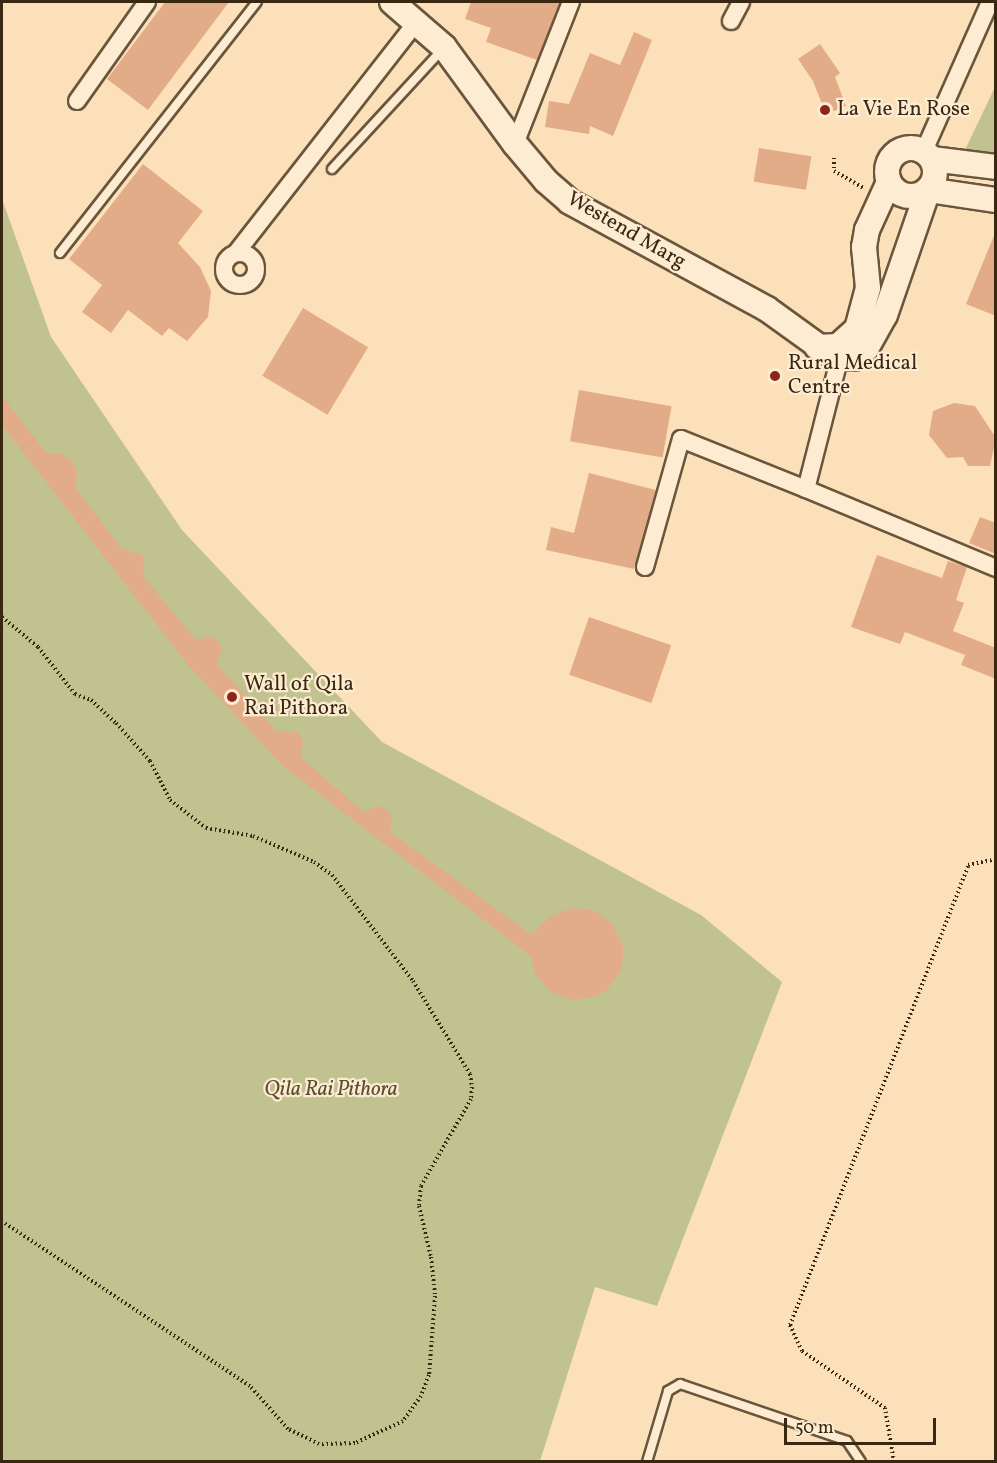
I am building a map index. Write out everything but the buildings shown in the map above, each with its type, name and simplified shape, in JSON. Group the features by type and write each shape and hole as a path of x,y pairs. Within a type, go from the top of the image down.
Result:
{"street":[{"path":"77,101 147,2"},
{"name":"Westend Marg","path":"392,2 444,47 515,144 546,181 570,202 767,309 817,347 839,360"},
{"path":"515,144 571,2"},
{"path":"731,21 741,2"},
{"path":"806,489 839,360 860,355 885,315 928,190 935,176 928,155 990,2"},
{"path":"236,253 416,23"},
{"path":"817,347 838,346 857,329 868,288 864,248 867,230 885,190 887,170 895,153 912,148 928,155 996,167"},
{"path":"885,190 909,197 928,190 996,201"},
{"path":"645,567 681,439 996,568"}],"lane":[{"path":"60,253 257,2"},
{"path":"332,169 444,47"},
{"path":"647,1461 669,1391 680,1384 847,1441 861,1461"}],"path":[{"path":"834,158 832,164 839,175 885,190"},
{"path":"2,617 38,647 75,694 91,700 116,723 150,761 170,800 206,828 253,836 314,862 332,875 413,981 470,1074 472,1087 471,1099 421,1186 419,1206 435,1296 429,1375 421,1396 403,1420 355,1443 319,1444 288,1429 250,1386 2,1221"},
{"path":"894,1461 885,1408 802,1351 790,1325 968,865 996,859"}],"green space":[{"path":"995,87 995,157 964,152"},
{"name":"Qila Rai Pithora","path":"2,199 51,337 182,530 382,742 701,915 782,982 657,1306 595,1287 540,1461 2,1461"}],"place":[{"name":"La Vie En Rose","path":"825,110"},
{"name":"Rural Medical Centre","path":"775,376"},
{"name":"Wall of Qila Rai Pithora","path":"232,697"}]}
